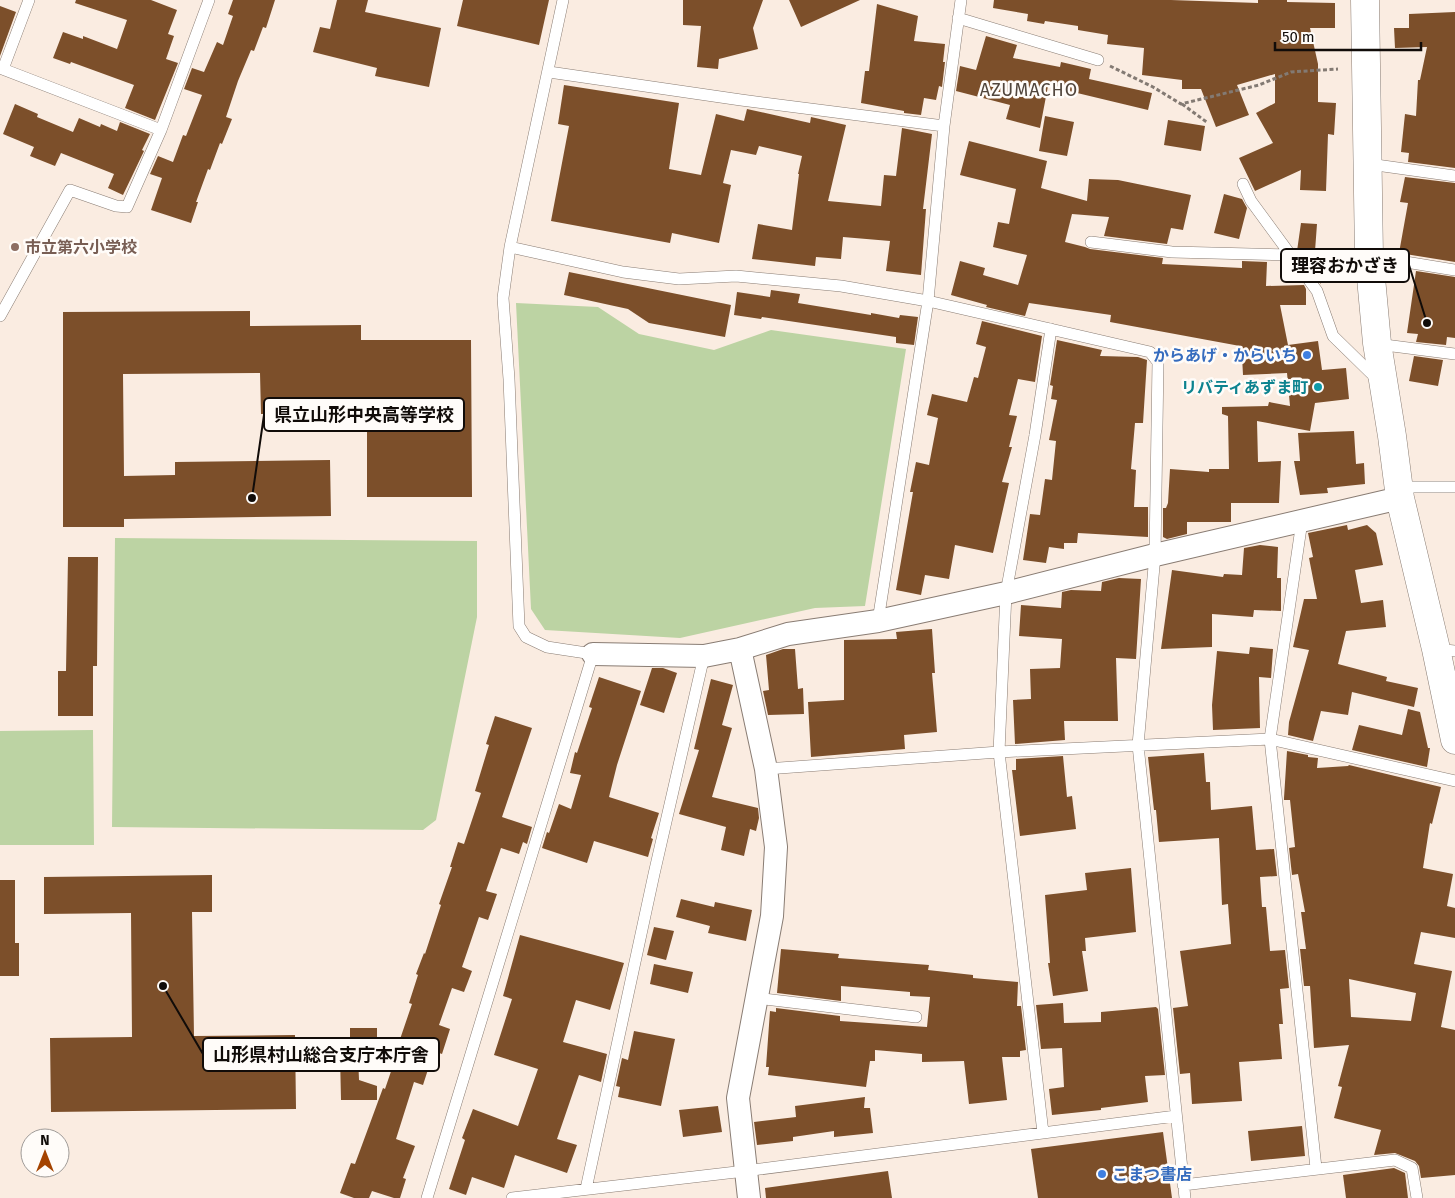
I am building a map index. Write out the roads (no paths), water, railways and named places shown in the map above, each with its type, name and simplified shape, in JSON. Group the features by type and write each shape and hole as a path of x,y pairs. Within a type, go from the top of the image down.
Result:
{"street":[{"path":"1365,0 1369,256 1377,344 1400,492 1445,650 1455,740"},
{"path":"593,654 704,656 740,649 788,634 878,621 1006,593 1155,555 1302,521 1400,492"},
{"path":"740,649 766,769 776,847 772,916 738,1098 749,1198"}],"lane":[{"path":"29,0 1,68 161,130"},
{"path":"0,316 70,190 116,206 127,207 161,130 209,0"},
{"path":"427,1198 593,654 547,647 526,636 519,626 509,379 503,298 510,247 563,0"},
{"path":"878,621 928,301 944,126 961,0"},
{"path":"958,18 1098,60"},
{"path":"549,72 741,100 944,126"},
{"path":"1369,164 1455,176"},
{"path":"1243,184 1251,201 1317,291 1333,336 1384,385"},
{"path":"1091,242 1172,252 1290,255"},
{"path":"510,247 623,272 678,278 736,276 841,286 928,301 1150,352 1158,362 1155,555 1138,745 1185,1198"},
{"path":"1369,256 1455,270"},
{"path":"1043,1133 999,752 1006,593 1035,435 1051,329"},
{"path":"1377,344 1455,354"},
{"path":"1400,492 1455,487"},
{"path":"1302,521 1270,738 1316,1168"},
{"path":"586,1189 654,874 704,656"},
{"path":"766,769 999,752 1270,738 1455,781"},
{"path":"756,998 916,1017"},
{"path":"512,1198 745,1171 1176,1116"},
{"path":"1183,1184 1395,1160 1412,1168 1416,1198"}],"place":[{"name":"市立第六小学校","path":"15,247"},
{"name":"理容おかざき","path":"1427,323"},
{"name":"からあげ・からいち","path":"1307,355"},
{"name":"リバティあずま町","path":"1318,387"},
{"name":"県立山形中央高等学校","path":"252,498"},
{"name":"山形県村山総合支庁本庁舎","path":"163,986"},
{"name":"こまつ書店","path":"1102,1174"}],"district":[{"name":"AZUMACHO","path":"1029,90"}]}
